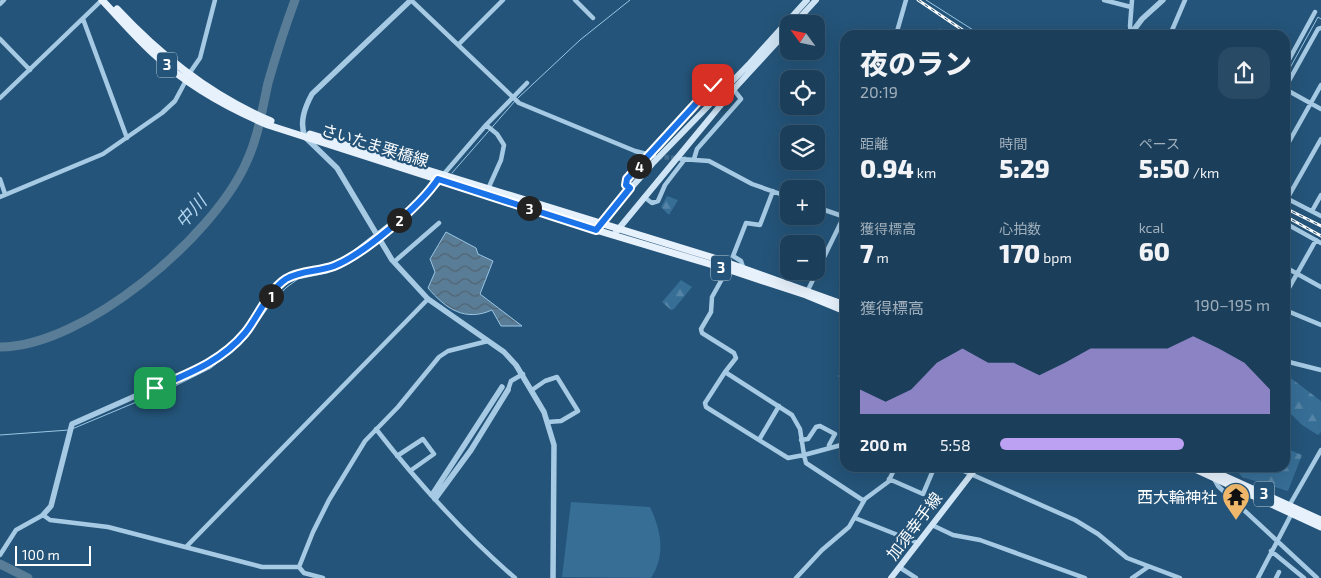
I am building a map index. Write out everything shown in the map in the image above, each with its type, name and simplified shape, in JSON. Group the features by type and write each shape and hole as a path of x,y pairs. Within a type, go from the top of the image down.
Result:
{"main road":[{"name":"さいたま栗橋線","path":"102,0 156,57 245,111 277,125 445,178 596,230 727,270 744,272 808,290 840,303"},
{"name":"さいたま栗橋線","path":"108,0 132,26 188,77"},
{"path":"798,15 807,0"},
{"path":"798,15 816,0"},
{"path":"614,235 750,63 780,33"},
{"path":"596,230 600,222 630,188 731,88 743,79 780,39"},
{"name":"さいたま栗橋線","path":"445,178 619,228 744,272 840,309"},
{"name":"3","path":"1204,472 1321,526"},
{"name":"3","path":"1215,472 1321,520"},
{"name":"加須幸手線","path":"891,578 971,474"}],"street":[{"path":"0,4 4,0"},
{"path":"0,98 102,0"},
{"path":"0,197 98,156 127,138 175,101 202,55 215,0"},
{"path":"553,578 554,445 548,422 532,390 504,352 428,299 394,262 337,168 303,134 304,110 318,87 411,0 515,100 554,119 648,156 654,156"},
{"path":"458,44 503,0"},
{"path":"575,0 593,18"},
{"path":"897,30 906,0"},
{"path":"1104,0 1131,7"},
{"path":"1130,30 1132,0"},
{"path":"1134,30 1148,13 1163,0"},
{"path":"1172,30 1185,0"},
{"path":"1290,57 1315,12"},
{"path":"83,18 127,138"},
{"path":"1290,79 1318,29 1321,28"},
{"path":"0,39 30,70"},
{"path":"630,188 626,185 627,179 719,78 741,99 697,149 694,160"},
{"path":"0,555 16,530 43,515 51,506 72,424 208,364 221,356 243,335 269,298 286,280 307,271 338,264 380,237 445,178 486,125 515,100 527,83"},
{"path":"1290,140 1321,84"},
{"path":"1290,91 1321,110"},
{"path":"486,125 497,134 504,145 501,160 488,189"},
{"path":"1290,191 1321,139"},
{"path":"644,197 652,203 658,201 665,185 683,159 709,162 752,184 780,194"},
{"path":"0,178 6,194"},
{"path":"744,272 740,261 732,256 746,223 760,225 773,191"},
{"path":"1312,211 1321,195"},
{"path":"1290,200 1321,216"},
{"path":"825,210 840,214"},
{"path":"394,262 439,223"},
{"path":"808,290 840,226"},
{"path":"1290,226 1319,242 1290,286"},
{"path":"727,270 712,297 711,312 700,330 734,353 736,358 705,403 706,407 788,458 840,445"},
{"path":"1290,270 1321,287"},
{"path":"187,546 428,299"},
{"path":"1290,312 1321,325"},
{"path":"299,566 329,500 356,453 398,407 439,357 448,351 488,341"},
{"path":"1290,362 1321,370"},
{"path":"725,372 792,415 800,429 806,463 864,501"},
{"path":"433,497 471,450 505,388 511,381 522,374"},
{"path":"532,390 545,381 557,377 578,411 561,421 548,422"},
{"path":"759,440 779,406"},
{"path":"801,440 808,439 816,427 820,426 834,434 829,448"},
{"path":"376,430 410,472 470,538 515,578"},
{"path":"397,456 423,438 434,454 410,472"},
{"path":"1289,506 1319,460 1321,450"},
{"path":"796,578 822,550 836,540 855,518 864,501 889,479 893,472"},
{"path":"889,479 923,494 932,472"},
{"path":"966,472 1075,520 1098,534 1122,556 1180,578"},
{"path":"1213,476 1218,486 1317,578"},
{"path":"1258,578 1270,551 1292,513"},
{"path":"43,515 50,520 108,527 175,546 187,546 262,567 299,566"},
{"path":"855,518 918,543"},
{"path":"932,525 953,535 980,540 1085,578"},
{"path":"1270,551 1304,578"},
{"path":"299,566 304,573 323,578"},
{"path":"899,567 916,578"},
{"path":"1132,578 1148,567"},
{"path":"1276,578 1279,572"}],"green space":[{"path":"667,196 678,200 669,215 661,207"},
{"path":"681,280 692,287 674,309 671,310 662,302"},
{"path":"1290,378 1321,401 1321,432 1318,435 1302,425 1290,413"},
{"path":"1290,450 1302,455 1288,491 1242,477 1238,472 1290,472"},
{"path":"571,502 650,507 657,525 660,542 659,560 651,578 562,577"}],"water":[{"path":"446,232 476,248 478,254 493,261 480,294 522,326 501,326 492,310 473,315 457,311 442,302 428,288 435,272 430,259"}],"waterway":[{"name":"中川","path":"0,347 33,342 69,329 106,308 142,283 176,254 205,223 229,192 246,163 257,134 268,83 295,0"},
{"path":"518,98 580,40 630,0"},
{"path":"926,0 973,30"},
{"path":"1290,68 1318,17 1321,19"},
{"path":"452,173 515,101"},
{"path":"422,203 442,183"},
{"path":"381,237 411,212"},
{"path":"72,429 177,385 211,368 246,339 274,299 287,287 298,279 327,273 343,266 378,239"},
{"path":"0,435 69,430"},
{"path":"0,564 28,578"}],"tunnel":[{"path":"658,157 677,158"}],"railway":[{"path":"918,0 963,30"},
{"path":"1290,210 1321,226"},
{"path":"1290,219 1321,236"}],"place":[{"name":"西大輪神社","path":"1236,521"}],"route":[{"path":"155,388 208,364 221,356 243,335 269,298 286,280 297,274 333,266 344,261 399,220 432,189 438,179 596,230 600,222 630,188 626,185 627,179 713,85"}]}
